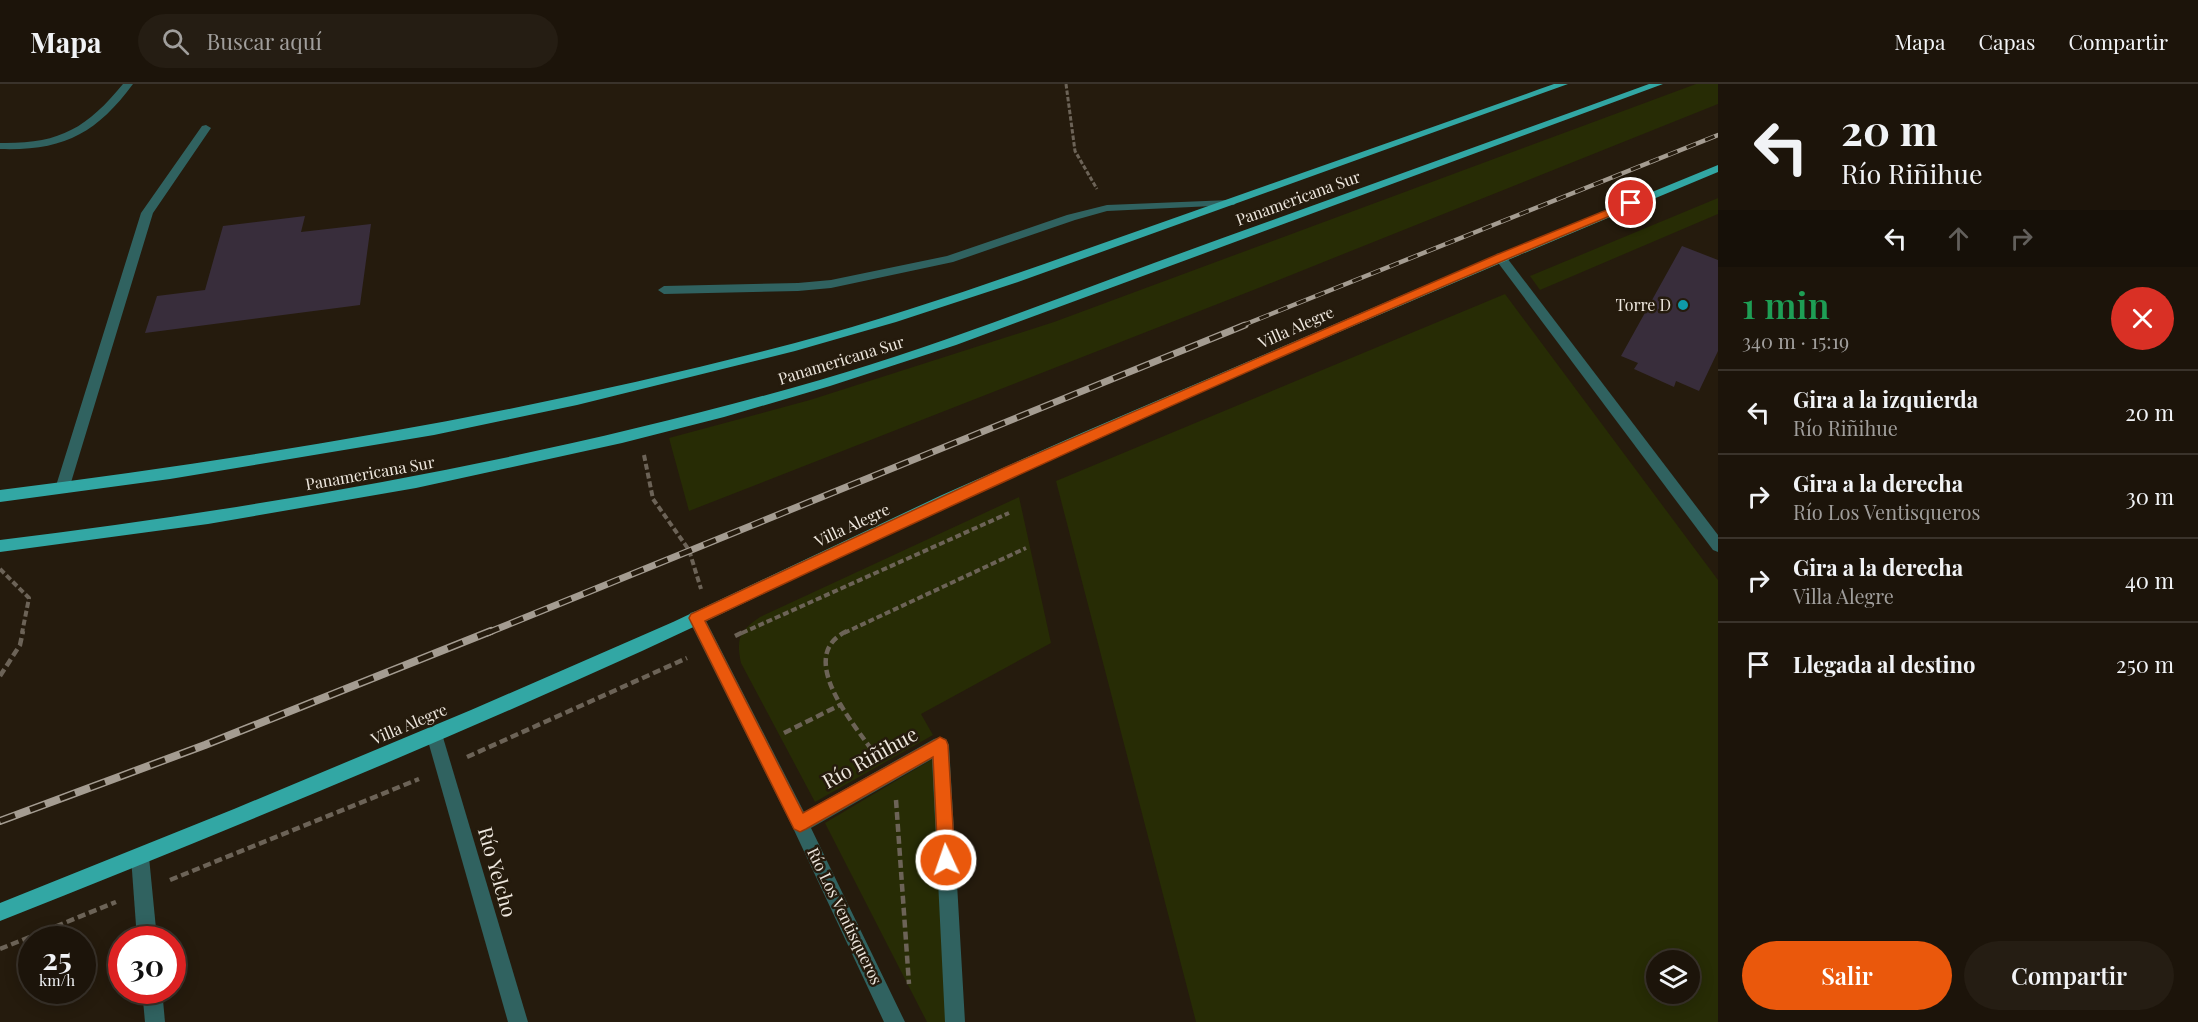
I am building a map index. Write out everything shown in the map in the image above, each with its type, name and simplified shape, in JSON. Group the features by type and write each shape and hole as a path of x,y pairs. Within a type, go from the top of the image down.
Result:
{"main road":[{"name":"Panamericana Sur","path":"0,496 276,458 390,438 578,400 696,372 892,319 1014,279 1563,84"},
{"name":"Panamericana Sur","path":"0,546 208,518 359,492 504,464 642,433 760,402 914,355 1658,84"},
{"name":"Villa Alegre","path":"0,912 434,734 702,615 987,481 1500,257 1718,168"}],"street":[{"path":"0,146 21,147 62,138 95,121 129,84"},
{"path":"62,489 147,213 206,128"},
{"path":"664,290 798,287 852,281 948,259 1071,217 1107,208 1230,203"},
{"path":"1500,257 1718,546"},
{"name":"Río Los Ventisqueros","path":"702,615 711,647 800,824 895,1022"},
{"name":"Río Yelcho","path":"434,734 518,1022"},
{"name":"Río Riñihue","path":"800,824 940,745 955,1022"},
{"path":"140,856 146,926"},
{"path":"153,1004 155,1022"}],"path":[{"path":"1066,84 1075,151 1107,208"},
{"path":"642,433 645,469 653,499 688,550 702,615"},
{"path":"0,949 444,768 1009,513"},
{"path":"876,756 842,704 826,672 824,658 832,644 842,634 1026,548"},
{"path":"0,569 29,598 20,645 0,676"},
{"path":"779,736 842,704"},
{"path":"896,792 909,985"}],"green space":[{"path":"1696,84 1718,84 1718,104 1261,287 689,511 669,438 810,400 1054,322"},
{"path":"1718,198 1718,214 1540,290 1530,276"},
{"path":"1505,294 1718,580 1718,1022 1196,1022 1056,481"},
{"path":"1019,497 1051,643 921,714 933,735 815,802 741,663 739,642 743,631 760,617"},
{"path":"936,757 948,1022 927,1022 825,823"}],"building":[{"path":"305,216 301,232 371,224 360,305 145,333 157,296 205,290 223,226"},
{"name":"Torre D","path":"1682,246 1718,260 1718,351 1699,391 1676,381 1674,387 1634,369 1638,363 1621,356"}],"railway":[{"path":"1241,326 1718,135"},
{"path":"487,633 1245,325"},
{"path":"0,821 205,745 491,631"}],"place":[{"name":"Torre D","path":"1683,305"}],"route":[{"path":"946,860 940,745 800,824 696,618 1009,472 1500,257 1631,203"}]}
